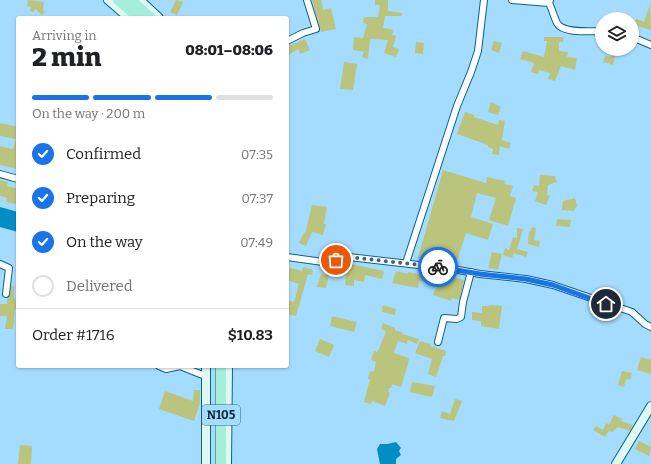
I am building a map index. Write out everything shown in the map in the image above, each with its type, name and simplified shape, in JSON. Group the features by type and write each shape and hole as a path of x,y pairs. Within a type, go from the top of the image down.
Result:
{"highway":[{"path":"118,0 137,16"},
{"path":"131,0 149,16"},
{"name":"N105","path":"214,464 215,368"},
{"name":"N105","path":"221,368 221,464"}],"main road":[{"path":"108,0 127,16"},
{"path":"140,0 157,16"},
{"path":"206,368 206,464"},
{"path":"227,464 228,368"},
{"path":"616,464 651,406"}],"street":[{"path":"289,40 303,33 316,29 307,0"},
{"path":"406,263 457,106 472,72 478,51 484,0"},
{"path":"512,0 550,1 557,24 561,28 569,30 595,31"},
{"path":"639,40 651,45"},
{"path":"0,174 16,178"},
{"path":"289,257 323,262 349,257 526,279 553,285 632,312 645,324 651,327"},
{"path":"0,264 9,268 6,294"},
{"path":"438,342 444,318 457,319 461,317 463,302 471,272"},
{"path":"185,368 205,376"}],"water":[{"path":"0,207 16,211 16,231 0,227"},
{"path":"396,442 401,448 399,451 401,455 396,459 396,464 380,464 377,449 380,444"}],"building":[{"path":"28,0 44,2 43,10 45,12 42,15 35,9 34,12 30,11 31,7 27,6"},
{"path":"176,0 183,2 177,15 170,12"},
{"path":"312,0 321,0 323,10 331,8 336,29 321,32"},
{"path":"375,0 388,0 388,11 402,13 402,16 385,16 383,28 394,30 392,35 396,36 393,47 399,49 396,57 384,53 388,40 370,39 368,59 362,57 364,52 353,50 354,37 363,38 367,24 363,23 364,17 378,17 380,5 375,5"},
{"path":"650,4 651,30 639,26 639,20 644,22"},
{"path":"544,37 564,37 563,42 559,42 559,51 568,52 567,57 577,58 575,70 561,66 555,81 548,79 550,73 539,70 538,74 531,72 534,63 520,59 523,51 544,57 547,41 544,41"},
{"path":"305,39 310,50 300,54 298,49 289,55 289,46"},
{"path":"494,41 502,43 499,53 491,50"},
{"path":"416,42 424,43 423,54 415,53"},
{"path":"605,56 615,56 613,65 609,64 610,63 603,63"},
{"path":"344,62 357,64 353,90 340,89"},
{"path":"491,102 501,107 498,115 488,112"},
{"path":"465,112 474,115 474,117 498,125 499,120 505,121 502,140 511,143 509,149 500,146 499,155 492,154 493,149 488,147 488,145 457,134"},
{"path":"0,123 16,127 16,139 0,136"},
{"path":"16,139 16,169 0,165 0,146 13,149"},
{"path":"443,170 486,183 487,177 505,181 504,184 513,186 510,196 516,198 508,226 489,220 496,198 477,193 471,217 493,224 488,240 466,233 457,261 452,259 451,264 430,262 418,258"},
{"path":"540,175 555,176 557,182 548,185 547,195 550,196 546,205 535,201 538,192 532,191 534,185 539,186"},
{"path":"0,180 8,182 7,186 16,188 16,204 6,202 7,198 0,196"},
{"path":"575,198 577,206 574,211 562,210 563,201"},
{"path":"312,205 327,207 324,224 326,224 323,235 312,232 306,246 299,243 304,233 305,234"},
{"path":"557,219 571,220 570,227 556,226"},
{"path":"532,227 536,228 534,240 540,241 539,247 528,244 529,231 531,231"},
{"path":"517,228 523,229 517,249 528,252 526,257 514,253 512,258 503,255 505,248 509,250 513,237 517,238"},
{"path":"492,252 502,254 498,270 488,268"},
{"path":"346,263 384,271 382,279 365,275 364,282 354,280 354,286 345,285 346,275 334,273 335,266 345,268"},
{"path":"304,267 313,270 312,275 308,274 296,316 289,314 289,301 294,302 299,284 289,281 289,268 302,271"},
{"path":"396,271 441,279 441,276 461,279 464,281 459,300 452,298 451,301 433,295 438,284 419,281 418,288 392,283"},
{"path":"321,274 329,275 326,288 317,287"},
{"path":"11,286 14,286 16,309 13,329 5,329 7,316 0,316 0,304 7,304 7,299 9,299"},
{"path":"383,305 396,309 395,315 382,312"},
{"path":"482,306 502,306 499,329 481,326 481,321 472,320 472,312 482,313"},
{"path":"332,316 357,322 354,332 330,326"},
{"path":"383,323 395,328 395,330 403,333 402,334 419,339 417,344 408,340 407,344 398,341 394,353 409,358 408,364 401,387 392,384 391,388 389,388 388,392 390,393 385,406 372,401 371,404 364,402 370,379 368,379 370,371 374,372 376,362 371,360 374,351 377,352 380,347 386,331 381,329"},
{"path":"320,339 334,345 329,357 315,351"},
{"path":"420,341 446,351 436,377 428,374 432,359 415,353"},
{"path":"641,357 651,360 651,374 637,370"},
{"path":"622,371 632,373 630,380 626,379 624,387 618,385"},
{"path":"412,382 435,386 432,397 410,392"},
{"path":"194,390 200,390 200,403 194,421 159,409 165,391 193,401"},
{"path":"455,399 462,401 454,421 440,418 442,411 450,414"},
{"path":"614,415 622,419 621,421 633,425 630,431 618,427 612,432 609,431 605,437 593,430 596,426 603,430 606,423 609,425"},
{"path":"639,441 651,447 649,456 635,449"},
{"path":"20,445 32,446 31,464 18,464"}],"way so far":[{"path":"336,260 349,257 438,267"}],"route":[{"path":"438,267 480,274 526,279 553,285 606,304"}]}
